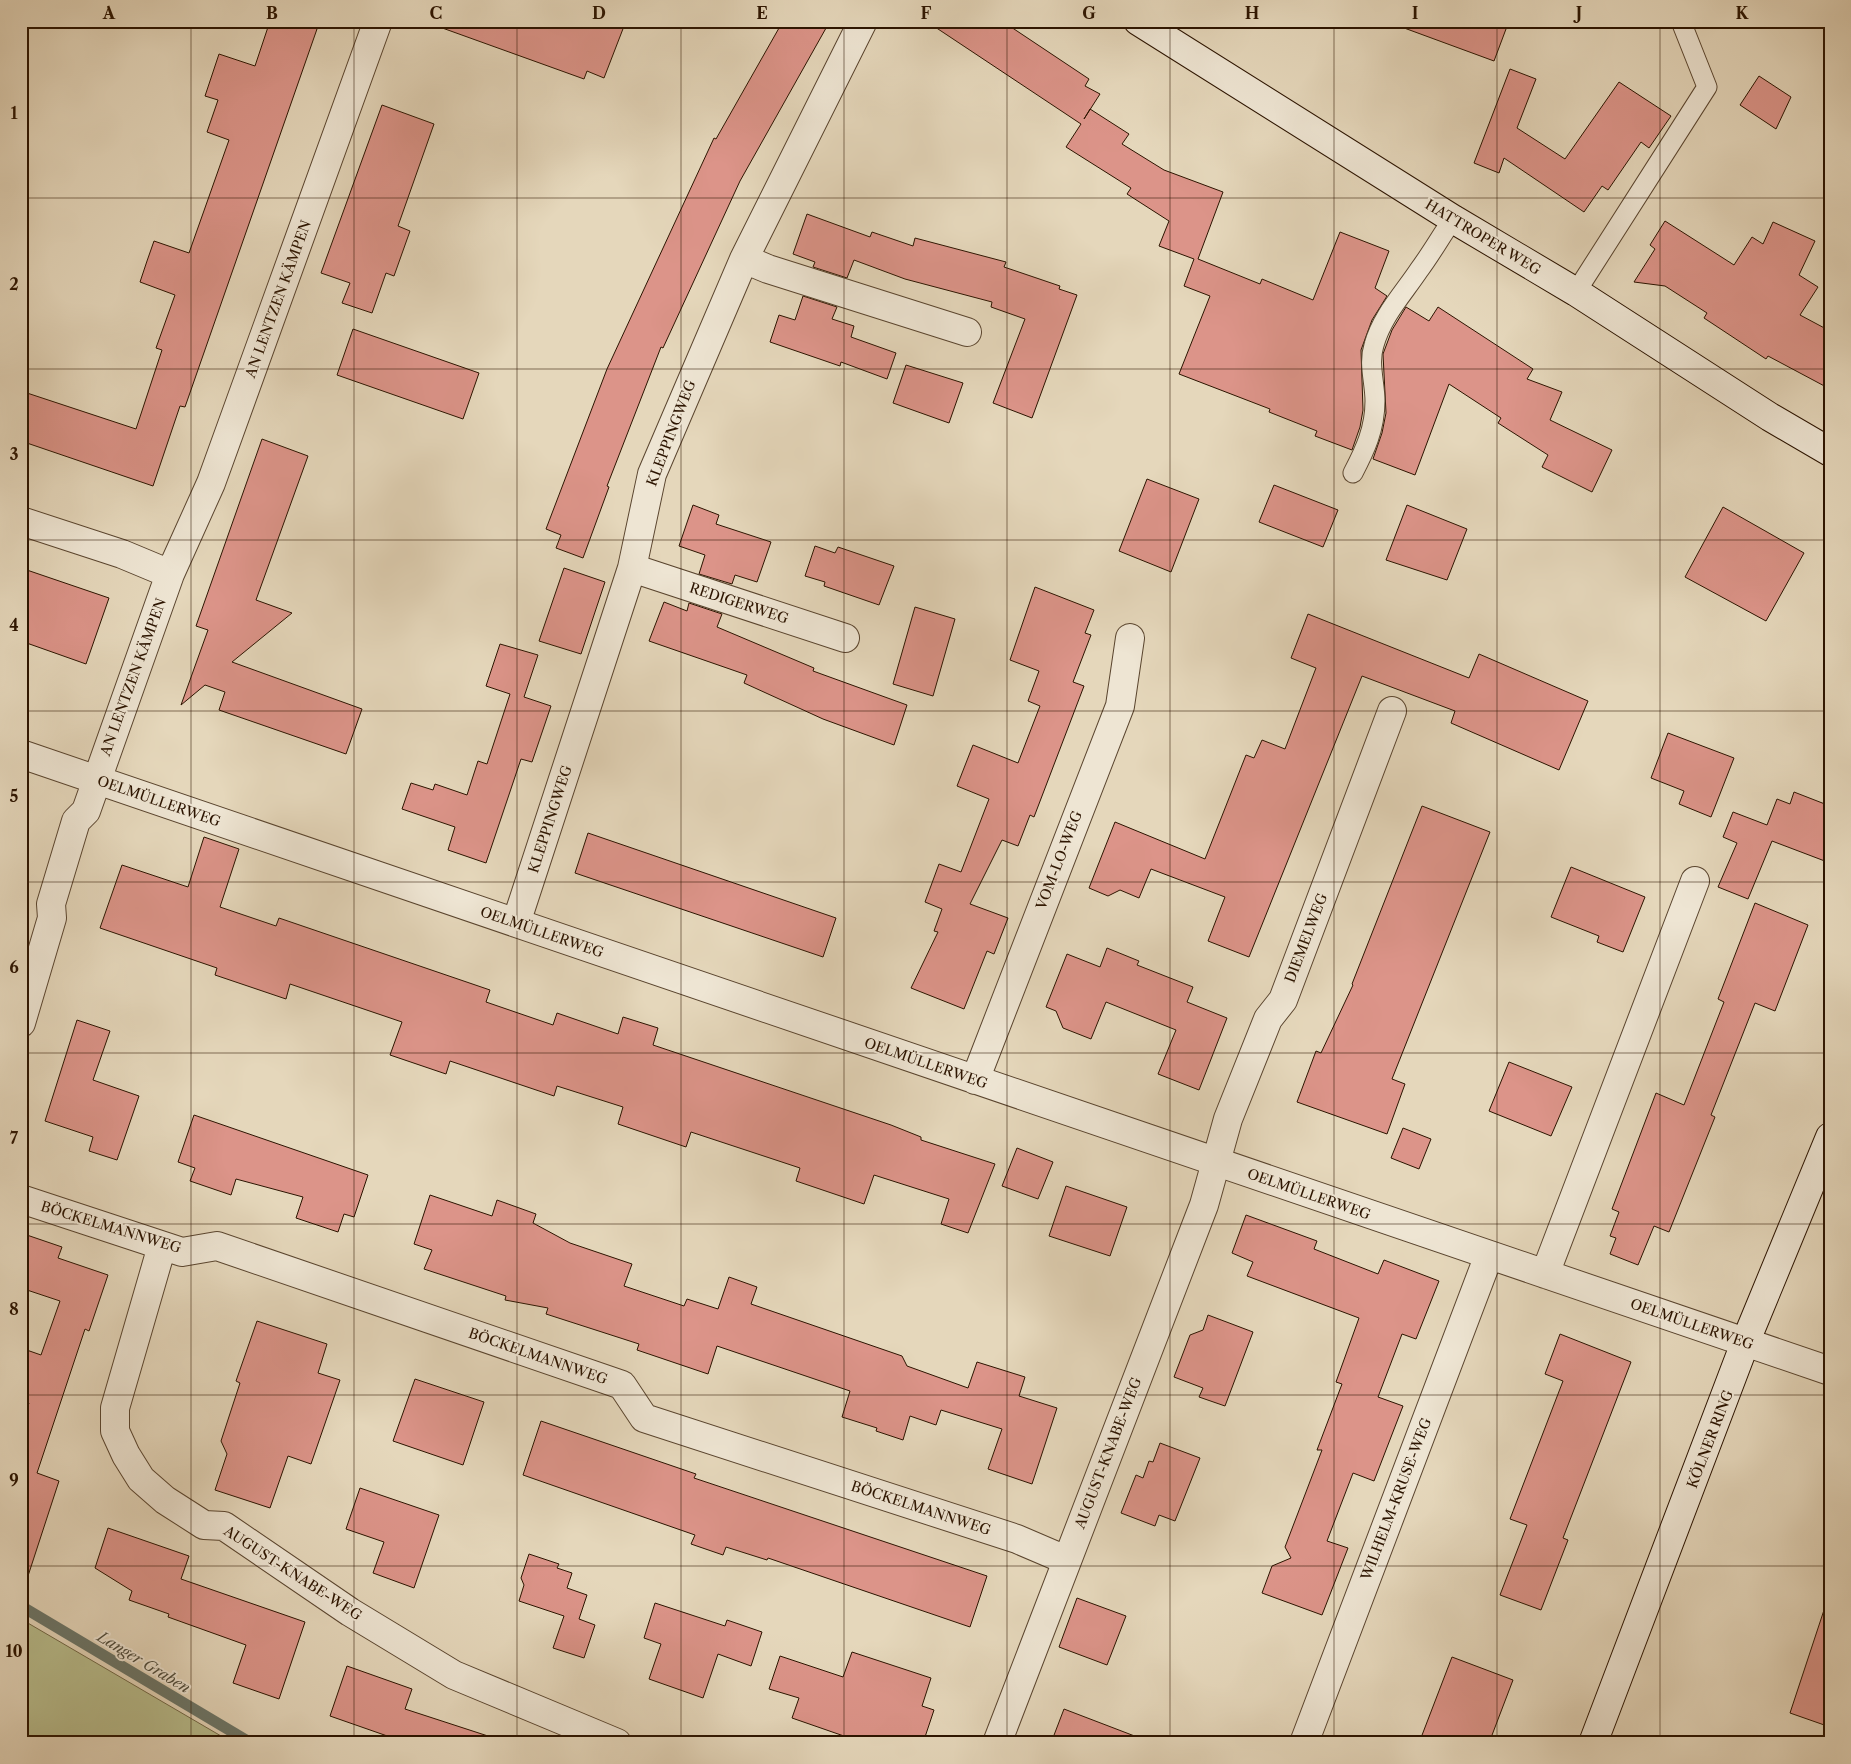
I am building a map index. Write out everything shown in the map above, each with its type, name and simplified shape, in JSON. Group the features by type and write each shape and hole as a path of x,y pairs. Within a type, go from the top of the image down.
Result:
{"street":[{"name":"AN LENTZEN KÄMPEN","path":"96,780 170,574 211,484 378,21"},
{"name":"KLEPPINGWEG","path":"516,923 632,568 652,474 744,258 863,21"},
{"name":"HATTROPER WEG","path":"1138,21 1453,219 1576,292 1770,417 1830,452"},
{"path":"744,258 768,269 966,332"},
{"path":"21,521 122,554 170,574"},
{"name":"REDIGERWEG","path":"632,568 845,638"},
{"name":"VOM-LO-WEG","path":"975,1080 1120,706 1130,638"},
{"name":"DIEMELWEG","path":"1216,1162 1228,1119 1268,1019 1283,1000 1392,711"},
{"name":"OELMÜLLERWEG","path":"21,754 1830,1371"},
{"path":"21,1023 52,918 51,904 76,821 86,811 96,780"},
{"path":"1544,1274 1695,882"},
{"name":"KÖLNER RING","path":"1593,1743 1746,1343 1830,1137"},
{"name":"AUGUST-KNABE-WEG","path":"997,1743 1204,1205 1216,1162"},
{"name":"BÖCKELMANNWEG","path":"21,1199 182,1252 217,1246 622,1386 644,1418 1017,1539 1066,1560"},
{"name":"AUGUST-KNABE-WEG","path":"162,1246 115,1408 115,1431 126,1455 141,1479 165,1500 204,1525 224,1526 350,1612 454,1675 617,1743"},
{"name":"WILHELM-KRUSE-WEG","path":"1304,1743 1489,1255"}],"lane":[{"path":"1576,292 1706,87 1682,24 1683,21"},
{"path":"1353,473 1369,442 1374,420 1375,400 1370,358 1374,343 1383,322 1453,219"}],"green space":[{"path":"21,1619 233,1743 21,1743"}],"building":[{"path":"270,21 296,21 317,29 185,407 180,406 153,486 21,441 21,391 136,429 162,350 156,348 175,295 140,282 154,241 189,253 229,140 207,132 218,100 205,96 219,54 255,66"},
{"path":"434,21 626,21 604,78 587,71 584,79 434,25"},
{"path":"783,21 830,21 740,181 663,348 661,347 607,486 609,487 583,558 556,548 561,535 546,529 607,369 714,138 716,139"},
{"path":"926,21 1002,21 1089,79 1085,86 1100,94 1090,109 1129,134 1122,144 1164,170 1223,192 1198,259 1260,284 1262,279 1313,300 1340,232 1389,251 1375,288 1387,296 1372,320 1361,350 1363,410 1360,427 1352,450 1315,436 1317,431 1269,412 1270,409 1179,374 1210,296 1184,286 1194,259 1159,246 1169,221 1127,194 1131,188 1066,147 1081,124"},
{"path":"1396,21 1509,21 1494,61 1396,25"},
{"path":"1510,69 1536,79 1517,128 1565,159 1619,82 1671,116 1649,148 1641,142 1608,190 1602,186 1584,212 1504,158 1499,173 1474,163"},
{"path":"1759,76 1791,97 1776,129 1740,105"},
{"path":"382,105 434,124 398,226 410,231 394,276 386,273 372,313 342,303 350,283 321,273"},
{"path":"807,214 870,237 872,232 913,246 915,238 1006,262 1004,267 1060,286 1059,289 1077,295 1032,418 993,403 1025,319 991,307 992,302 905,279 854,260 847,278 813,267 815,262 793,254"},
{"path":"1665,221 1734,265 1752,237 1763,244 1773,222 1815,241 1799,275 1818,287 1800,315 1830,331 1830,389 1768,356 1766,359 1704,318 1707,313 1665,286 1634,282 1655,249 1650,245"},
{"path":"803,296 837,307 832,319 854,326 851,337 896,353 887,379 841,362 840,366 770,342 779,315 795,320"},
{"path":"1406,307 1429,321 1438,307 1533,369 1527,379 1562,392 1550,420 1612,450 1592,492 1542,467 1548,455 1498,423 1501,418 1449,384 1415,475 1373,459 1382,433 1386,413 1383,354 1392,330"},
{"path":"353,329 479,373 463,419 337,375"},
{"path":"906,365 963,383 949,423 893,403"},
{"path":"262,439 308,456 256,600 292,613 232,662 362,709 346,754 219,710 225,692 205,685 181,705 208,630 196,626"},
{"path":"1147,479 1199,499 1171,572 1119,551"},
{"path":"1274,485 1338,510 1323,547 1259,522"},
{"path":"693,505 719,515 716,524 771,542 757,582 735,575 732,584 699,574 705,555 679,546"},
{"path":"1407,505 1467,529 1447,580 1386,560"},
{"path":"1723,507 1804,553 1766,621 1685,577"},
{"path":"815,546 835,553 838,547 894,566 879,605 824,586 825,582 805,576"},
{"path":"21,568 109,598 86,664 21,641"},
{"path":"564,568 605,582 581,654 539,641"},
{"path":"1035,587 1094,610 1085,633 1091,635 1073,682 1084,686 1034,817 1030,815 1018,846 1002,840 970,904 1008,918 994,954 987,951 964,1009 911,988 938,932 934,931 942,909 925,902 939,864 961,872 989,799 957,786 973,745 1018,763 1040,706 1028,701 1039,671 1010,660"},
{"path":"664,602 687,611 689,603 722,614 717,627 814,668 813,671 907,705 894,745 823,719 744,683 747,675 649,641"},
{"path":"915,607 955,619 933,696 893,684"},
{"path":"1308,614 1469,678 1479,654 1588,701 1559,770 1451,723 1455,711 1362,676 1249,957 1208,941 1225,897 1151,869 1139,898 1120,890 1108,896 1089,888 1115,822 1205,859 1246,755 1254,758 1262,740 1285,749 1316,668 1291,658"},
{"path":"500,644 538,655 524,697 551,706 532,762 521,759 486,863 448,850 455,827 402,809 411,783 433,790 435,784 467,795 478,761 487,764 510,694 486,686"},
{"path":"1668,733 1734,758 1711,817 1679,804 1684,791 1651,778"},
{"path":"1794,792 1830,806 1830,863 1772,841 1748,899 1718,887 1737,843 1723,837 1733,812 1767,825 1777,799 1790,804"},
{"path":"1422,806 1490,832 1392,1079 1405,1084 1387,1134 1297,1102 1316,1051 1321,1053 1353,985"},
{"path":"588,833 836,918 823,957 575,873"},
{"path":"204,837 239,849 220,907 276,926 279,918 490,990 486,1002 553,1025 557,1013 618,1034 623,1017 658,1028 653,1045 891,1125 921,1137 921,1140 995,1164 968,1233 941,1224 949,1199 874,1175 864,1204 796,1181 800,1168 691,1132 686,1147 618,1124 623,1107 557,1086 554,1096 450,1061 446,1074 390,1055 402,1022 290,984 286,999 215,975 217,968 100,928 122,865 188,887"},
{"path":"1571,867 1645,897 1623,952 1597,942 1599,936 1551,917"},
{"path":"1755,903 1808,925 1775,1011 1755,1003 1711,1115 1715,1117 1669,1232 1654,1226 1638,1265 1610,1254 1616,1238 1610,1236 1619,1212 1612,1209 1656,1093 1684,1105 1724,1002 1718,999"},
{"path":"1107,948 1139,961 1137,965 1193,987 1187,1002 1227,1018 1199,1090 1158,1074 1176,1030 1106,1002 1091,1039 1063,1028 1056,1011 1046,1007 1067,954 1100,967"},
{"path":"77,1020 110,1031 93,1080 139,1096 117,1160 89,1151 93,1137 45,1121"},
{"path":"1509,1062 1572,1087 1551,1136 1489,1111"},
{"path":"194,1115 368,1175 354,1217 344,1214 338,1232 296,1218 303,1197 236,1179 231,1195 190,1181 195,1168 178,1162"},
{"path":"1403,1128 1431,1139 1419,1169 1391,1158"},
{"path":"1017,1148 1053,1162 1038,1199 1002,1186"},
{"path":"1066,1186 1127,1207 1110,1256 1049,1236"},
{"path":"430,1195 492,1216 497,1200 536,1214 533,1223 570,1243 632,1264 624,1286 684,1306 687,1299 718,1309 729,1277 757,1287 751,1304 902,1356 907,1366 968,1388 977,1362 1025,1377 1019,1396 1057,1408 1032,1484 988,1469 1002,1429 941,1410 936,1425 910,1416 903,1440 876,1431 877,1428 842,1417 850,1391 717,1346 708,1374 637,1350 639,1344 546,1314 548,1308 505,1300 506,1296 424,1269 432,1250 414,1244"},
{"path":"1246,1215 1317,1241 1314,1249 1378,1274 1384,1260 1439,1281 1416,1339 1402,1334 1378,1397 1403,1406 1374,1481 1353,1473 1327,1541 1348,1548 1322,1615 1262,1593 1272,1566 1291,1558 1285,1547 1322,1450 1317,1450 1342,1384 1336,1382 1359,1318 1247,1276 1253,1262 1232,1253"},
{"path":"21,1233 62,1247 58,1258 108,1275 89,1331 85,1329 37,1473 59,1481 27,1579 21,1578 21,1426 29,1403 21,1401 21,1348 41,1355 60,1301 21,1288"},
{"path":"1208,1315 1253,1332 1225,1406 1199,1397 1203,1388 1174,1377 1190,1335 1203,1330"},
{"path":"257,1321 327,1344 318,1373 340,1380 311,1464 288,1456 270,1508 215,1490 227,1454 221,1441 240,1383 236,1381"},
{"path":"1560,1334 1631,1362 1563,1538 1568,1540 1541,1610 1500,1595 1527,1525 1510,1519 1563,1381 1545,1374"},
{"path":"415,1379 484,1402 463,1465 393,1441"},
{"path":"541,1421 696,1474 694,1478 987,1576 970,1627 768,1558 767,1560 726,1547 723,1555 691,1544 695,1535 523,1475"},
{"path":"1160,1443 1200,1458 1175,1521 1159,1515 1155,1526 1121,1513 1136,1475 1143,1478 1149,1461 1153,1462"},
{"path":"360,1488 439,1515 414,1588 373,1573 384,1542 346,1529"},
{"path":"108,1528 189,1556 181,1579 305,1622 279,1699 233,1683 246,1645 168,1617 169,1614 129,1600 132,1591 95,1568"},
{"path":"529,1554 559,1564 557,1568 572,1573 567,1588 587,1595 579,1619 595,1625 584,1658 553,1648 564,1616 519,1601 524,1585 521,1578"},
{"path":"1077,1598 1126,1616 1107,1665 1059,1647"},
{"path":"655,1603 725,1626 727,1620 762,1632 751,1666 718,1654 703,1698 649,1679 661,1644 644,1638"},
{"path":"1824,1610 1830,1611 1830,1727 1790,1713"},
{"path":"852,1652 931,1678 922,1706 934,1710 923,1743 864,1743 792,1718 799,1698 769,1689 780,1656 843,1677"},
{"path":"1452,1657 1513,1680 1489,1743 1419,1743"},
{"path":"347,1666 412,1689 405,1709 491,1737 491,1743 392,1743 393,1738 330,1716"},
{"path":"1064,1709 1145,1740 1145,1743 1051,1743"}],"waterway":[{"name":"Langer Graben","path":"21,1606 251,1743"}]}
